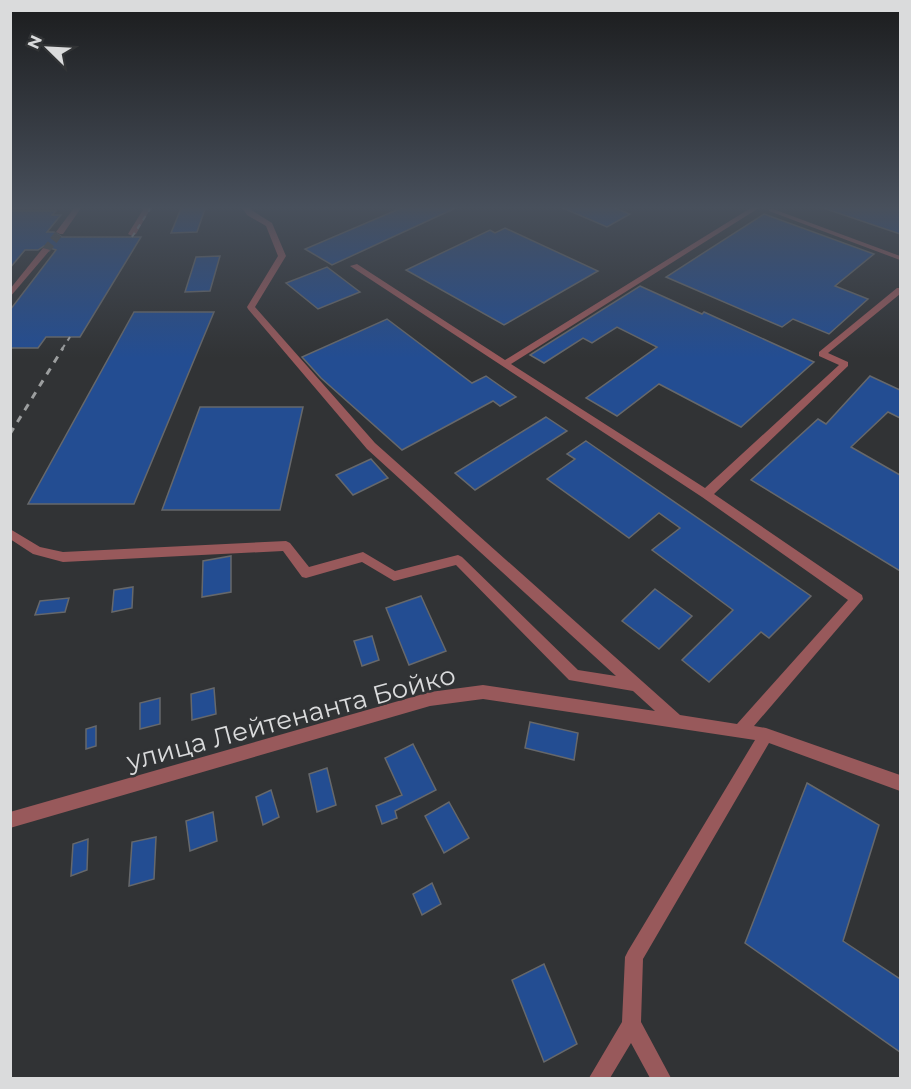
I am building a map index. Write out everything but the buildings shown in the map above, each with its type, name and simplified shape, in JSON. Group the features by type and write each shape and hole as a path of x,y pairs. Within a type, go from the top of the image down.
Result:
{"street":[{"path":"10,295 41,257"},
{"path":"282,257 251,307 371,446 677,722"},
{"path":"505,364 677,257"},
{"path":"354,266 706,494 857,599 740,731"},
{"path":"706,494 845,364 822,354 900,290"},
{"path":"10,533 37,551 55,556 286,546 306,573 363,557 394,576 458,560 574,675 636,685"},
{"name":"улица Лейтенанта Бойко","path":"10,820 430,699 483,692 766,735 900,783"},
{"path":"599,1078 630,1024 634,957 766,735"},
{"path":"630,1024 661,1078"}],"railway":[{"path":"62,349 70,337"},
{"path":"10,434 63,348"}]}
